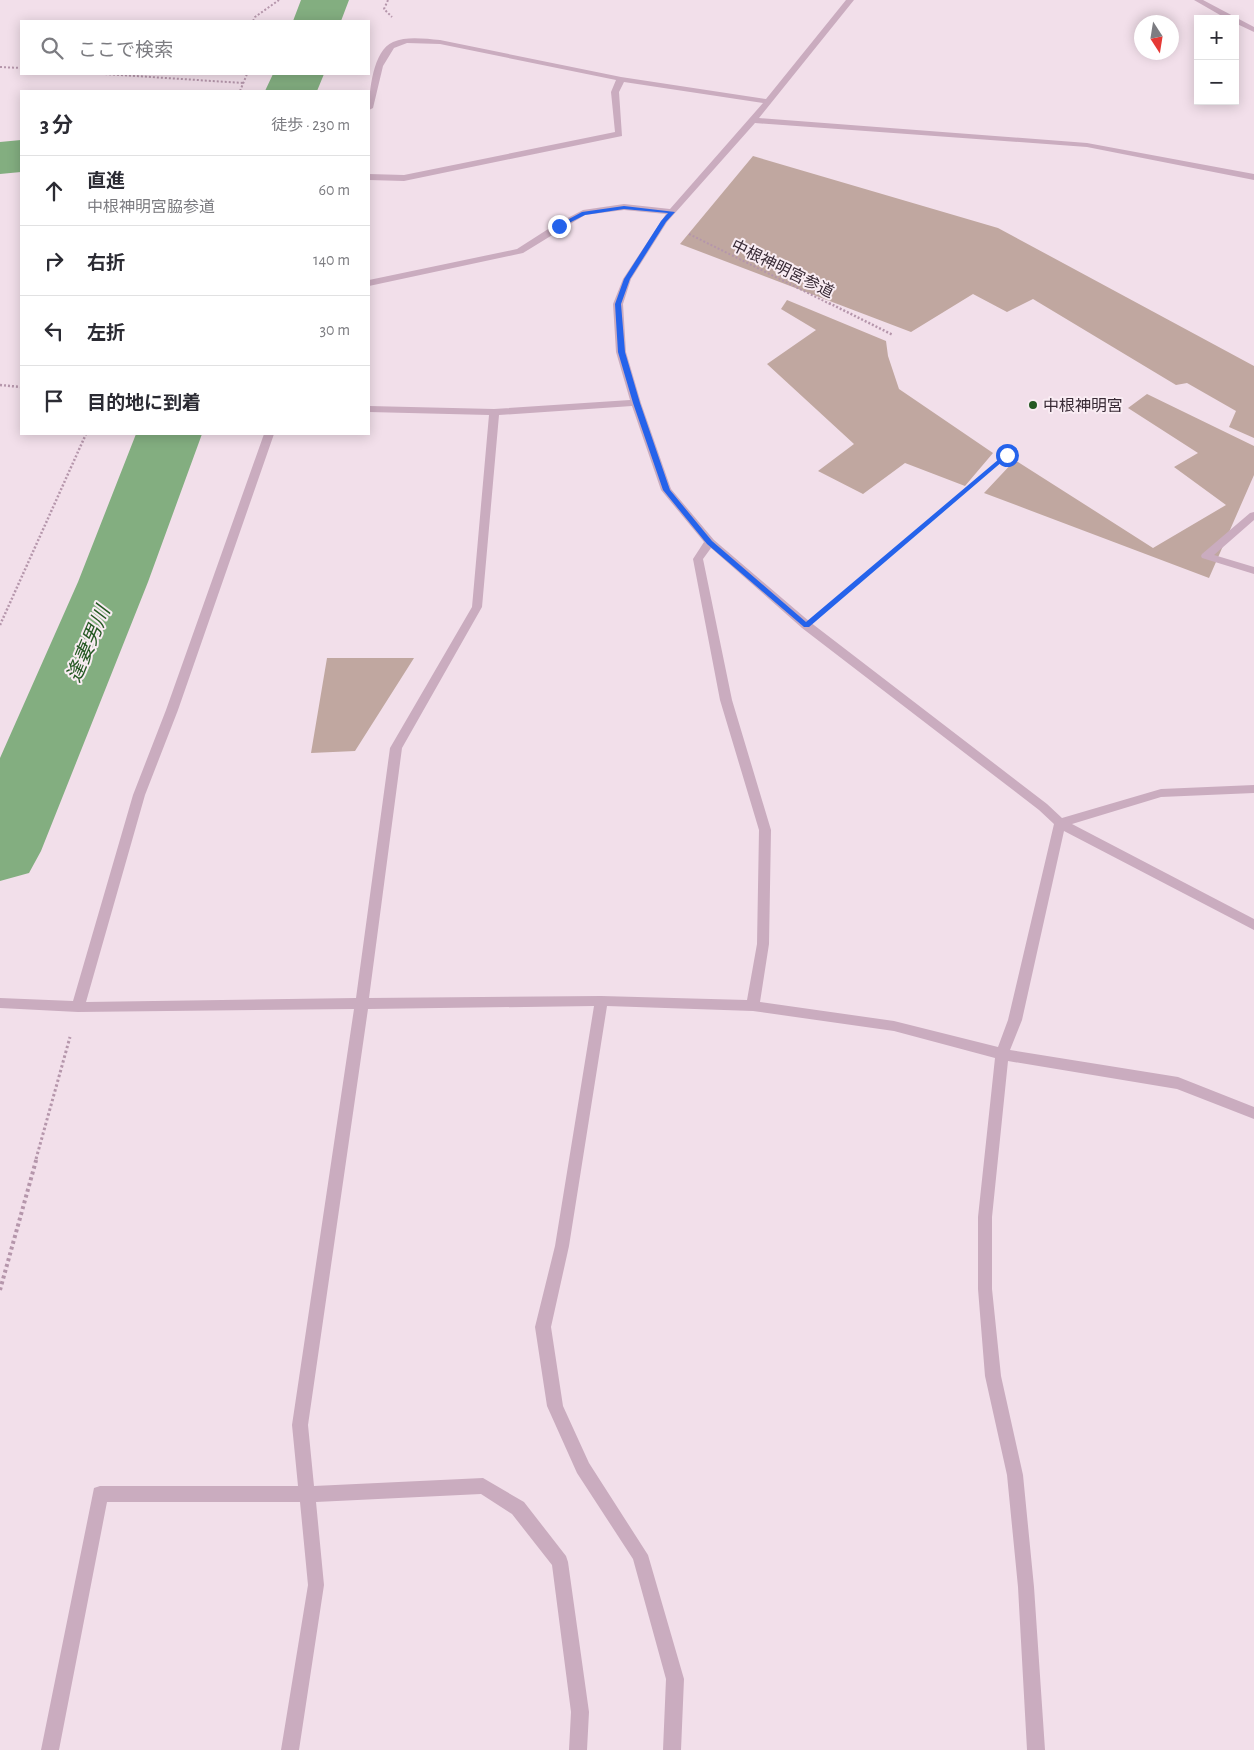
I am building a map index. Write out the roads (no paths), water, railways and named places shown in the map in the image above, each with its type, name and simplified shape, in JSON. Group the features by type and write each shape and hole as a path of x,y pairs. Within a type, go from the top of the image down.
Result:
{"street":[{"path":"850,0 767,100 753,120 664,221 627,279 618,304 622,352 636,403 666,490 710,542 806,625 1043,807 1060,823 1254,925"},
{"path":"1198,0 1226,15"},
{"path":"1239,22 1254,30"},
{"path":"370,104 383,55 392,45 412,40 440,42 621,79 767,100"},
{"path":"370,177 404,178 620,134 615,92 621,79"},
{"path":"753,120 1080,144 1254,176"},
{"path":"370,283 520,251 559,226 584,213 624,207 672,212"},
{"path":"370,408 494,412 636,403"},
{"path":"290,1750 316,1585 300,1425 362,1004 396,748 477,608 494,412"},
{"path":"78,1007 139,795 172,710 269,435"},
{"path":"1254,515 1206,556 1254,571"},
{"path":"710,542 698,559 726,700 765,830 763,944 753,1006"},
{"path":"1060,823 1161,793 1254,789"},
{"path":"1036,1750 1026,1587 1015,1475 993,1376 985,1289 985,1217 1002,1054 1015,1020 1060,823"},
{"path":"601,1001 562,1246 543,1327 555,1406 583,1468 640,1554 675,1680 672,1750"},
{"path":"0,1003 78,1007 601,1001 753,1006 894,1026 1002,1054 1178,1083 1254,1113"},
{"path":"50,1750 100,1494 306,1494 483,1486 518,1508 560,1562 580,1712 578,1750"}],"waterway":[{"name":"逢妻男川","path":"317,20 325,0"},
{"name":"逢妻男川","path":"291,90 298,75"},
{"path":"0,158 20,156"},
{"name":"逢妻男川","path":"0,851 113,582 169,435"}],"place":[{"name":"中根神明宮","path":"1033,405"}]}
